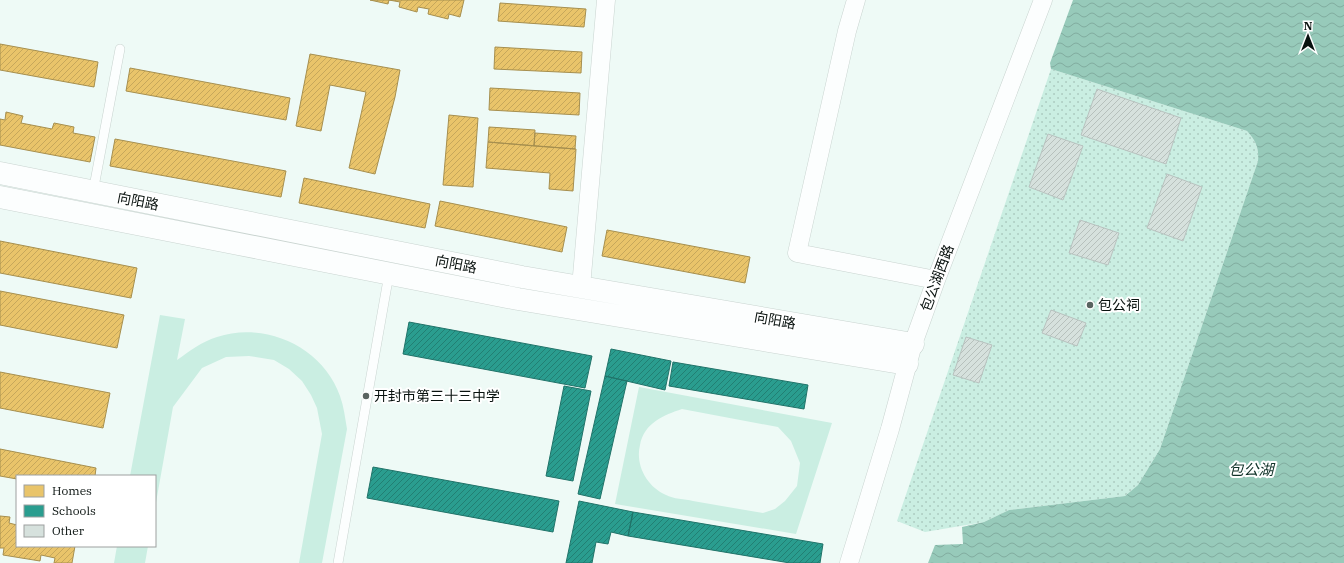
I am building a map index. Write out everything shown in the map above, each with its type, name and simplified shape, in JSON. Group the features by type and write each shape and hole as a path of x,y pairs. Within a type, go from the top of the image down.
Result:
{"street":[{"path":"581,287 606,0"},
{"path":"856,0 847,31 796,253 936,280"},
{"name":"包公湖西路","path":"849,563 890,429 910,354 936,280 1043,0"},
{"name":"向阳路","path":"0,173 522,277 581,287 910,354"},
{"name":"向阳路","path":"0,197 518,299 910,354"}],"lane":[{"path":"93,192 120,49"},
{"path":"338,563 389,274"}],"shaded area":[{"name":"包公祠","path":"1051,69 1247,131 1253,138 1256,145 1258,161 1160,449 1138,485 1125,496 1009,510 984,522 925,532 897,521"},
{"path":"160,315 185,319 177,360 206,341 217,337 235,333 254,333 273,336 290,342 306,352 320,364 332,379 340,396 347,429 322,563 299,563 322,434 317,408 302,381 289,369 274,360 249,356 226,357 202,368 173,407 156,502 156,475 130,475"},
{"path":"639,387 832,423 796,534 615,504","holes":["682,409 778,427 791,441 800,463 797,486 785,501 775,509 763,513 669,496 653,487 641,468 639,460 640,445 642,437 646,431 662,417"]},
{"path":"117,547 148,547 145,563 114,563"}],"water":[{"name":"包公湖","path":"1073,0 1344,0 1344,563 928,563 935,545 963,544 962,527 984,522 1009,510 1125,496 1138,485 1160,449 1258,161 1256,145 1253,138 1247,131 1051,69 1050,63"}],"building: Homes":[{"path":"370,0 389,0 388,4"},
{"path":"389,0 464,0 460,17 449,14 448,19 428,14 429,9 418,7 417,12 399,7 400,2"},
{"path":"500,3 586,9 584,27 498,21"},
{"path":"0,44 98,62 94,87 0,70"},
{"path":"495,47 582,52 581,73 494,69"},
{"path":"310,54 400,70 395,97 375,174 349,168 366,92 330,85 321,131 296,126"},
{"path":"130,68 290,98 286,120 126,91"},
{"path":"490,88 580,93 579,115 489,110"},
{"path":"6,112 23,116 21,123 52,129 54,123 74,127 73,133 95,137 90,162 0,145 0,119 5,120"},
{"path":"449,115 478,118 473,187 443,185"},
{"path":"489,127 535,130 534,146 488,142"},
{"path":"535,133 576,136 575,149 534,146"},
{"path":"115,139 286,171 281,197 110,166"},
{"path":"488,142 576,149 573,191 549,189 550,173 486,168"},
{"path":"304,178 430,204 425,228 299,203"},
{"path":"440,201 567,227 562,252 435,226"},
{"path":"607,230 750,257 745,283 602,256"},
{"path":"0,241 137,268 131,298 0,273"},
{"path":"0,291 124,315 117,348 0,325"},
{"path":"0,372 110,393 103,428 0,408"},
{"path":"0,449 96,468 95,475 16,475 16,479 0,476"},
{"path":"0,516 10,517 9,523 16,525 16,547 75,547 72,563 54,563 55,558 41,555 40,561 3,555 4,548 0,548"}],"building: Schools":[{"path":"409,322 592,356 585,388 403,354"},
{"path":"611,349 671,361 665,390 605,376"},
{"path":"673,362 808,385 804,409 669,386"},
{"path":"605,376 627,381 600,499 578,494"},
{"path":"564,386 591,391 573,481 546,476"},
{"path":"373,467 559,501 553,532 367,498"},
{"path":"579,501 633,512 628,536 611,532 608,544 596,542 592,563 566,563"},
{"path":"633,512 823,544 820,563 790,563 628,536"}],"building: Other":[{"path":"1097,89 1181,118 1166,164 1081,135"},
{"path":"1048,134 1083,146 1063,200 1029,187"},
{"path":"1167,174 1202,187 1183,241 1147,228"},
{"path":"1080,220 1119,233 1108,265 1069,253"},
{"path":"1051,310 1086,323 1077,346 1042,333"},
{"path":"966,337 992,345 979,383 953,375"}],"place":[{"name":"包公祠","path":"1090,305"},
{"name":"开封市第三十三中学","path":"366,396"}]}
